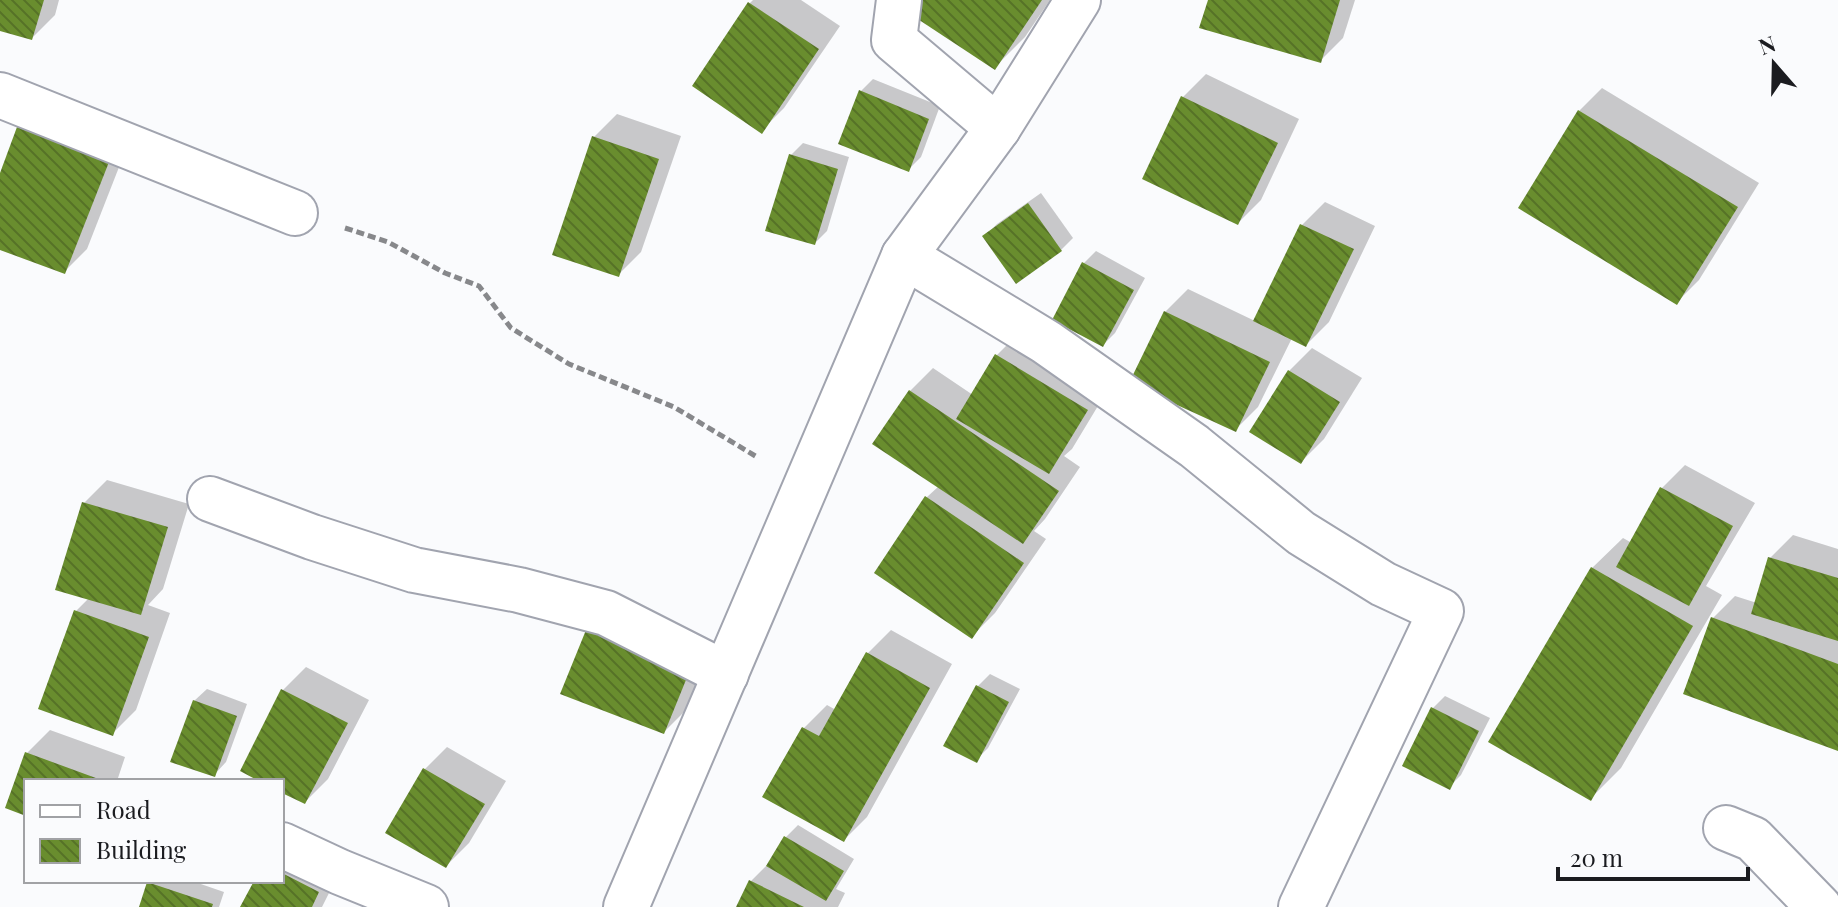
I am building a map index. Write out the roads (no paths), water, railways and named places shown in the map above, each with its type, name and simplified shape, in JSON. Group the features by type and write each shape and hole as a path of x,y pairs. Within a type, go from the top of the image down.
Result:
{"street":[{"path":"899,0 894,40 998,128"},
{"path":"626,907 904,256 998,128 1078,0"},
{"path":"0,95 295,213"},
{"path":"904,256 1046,342 1194,446 1301,533 1383,584 1441,611 1301,907"},
{"path":"210,499 414,570 519,590 606,613 726,674"},
{"path":"1726,828 1753,839 1819,907"},
{"path":"284,846 426,907"},
{"path":"1831,907 1838,883"}]}
